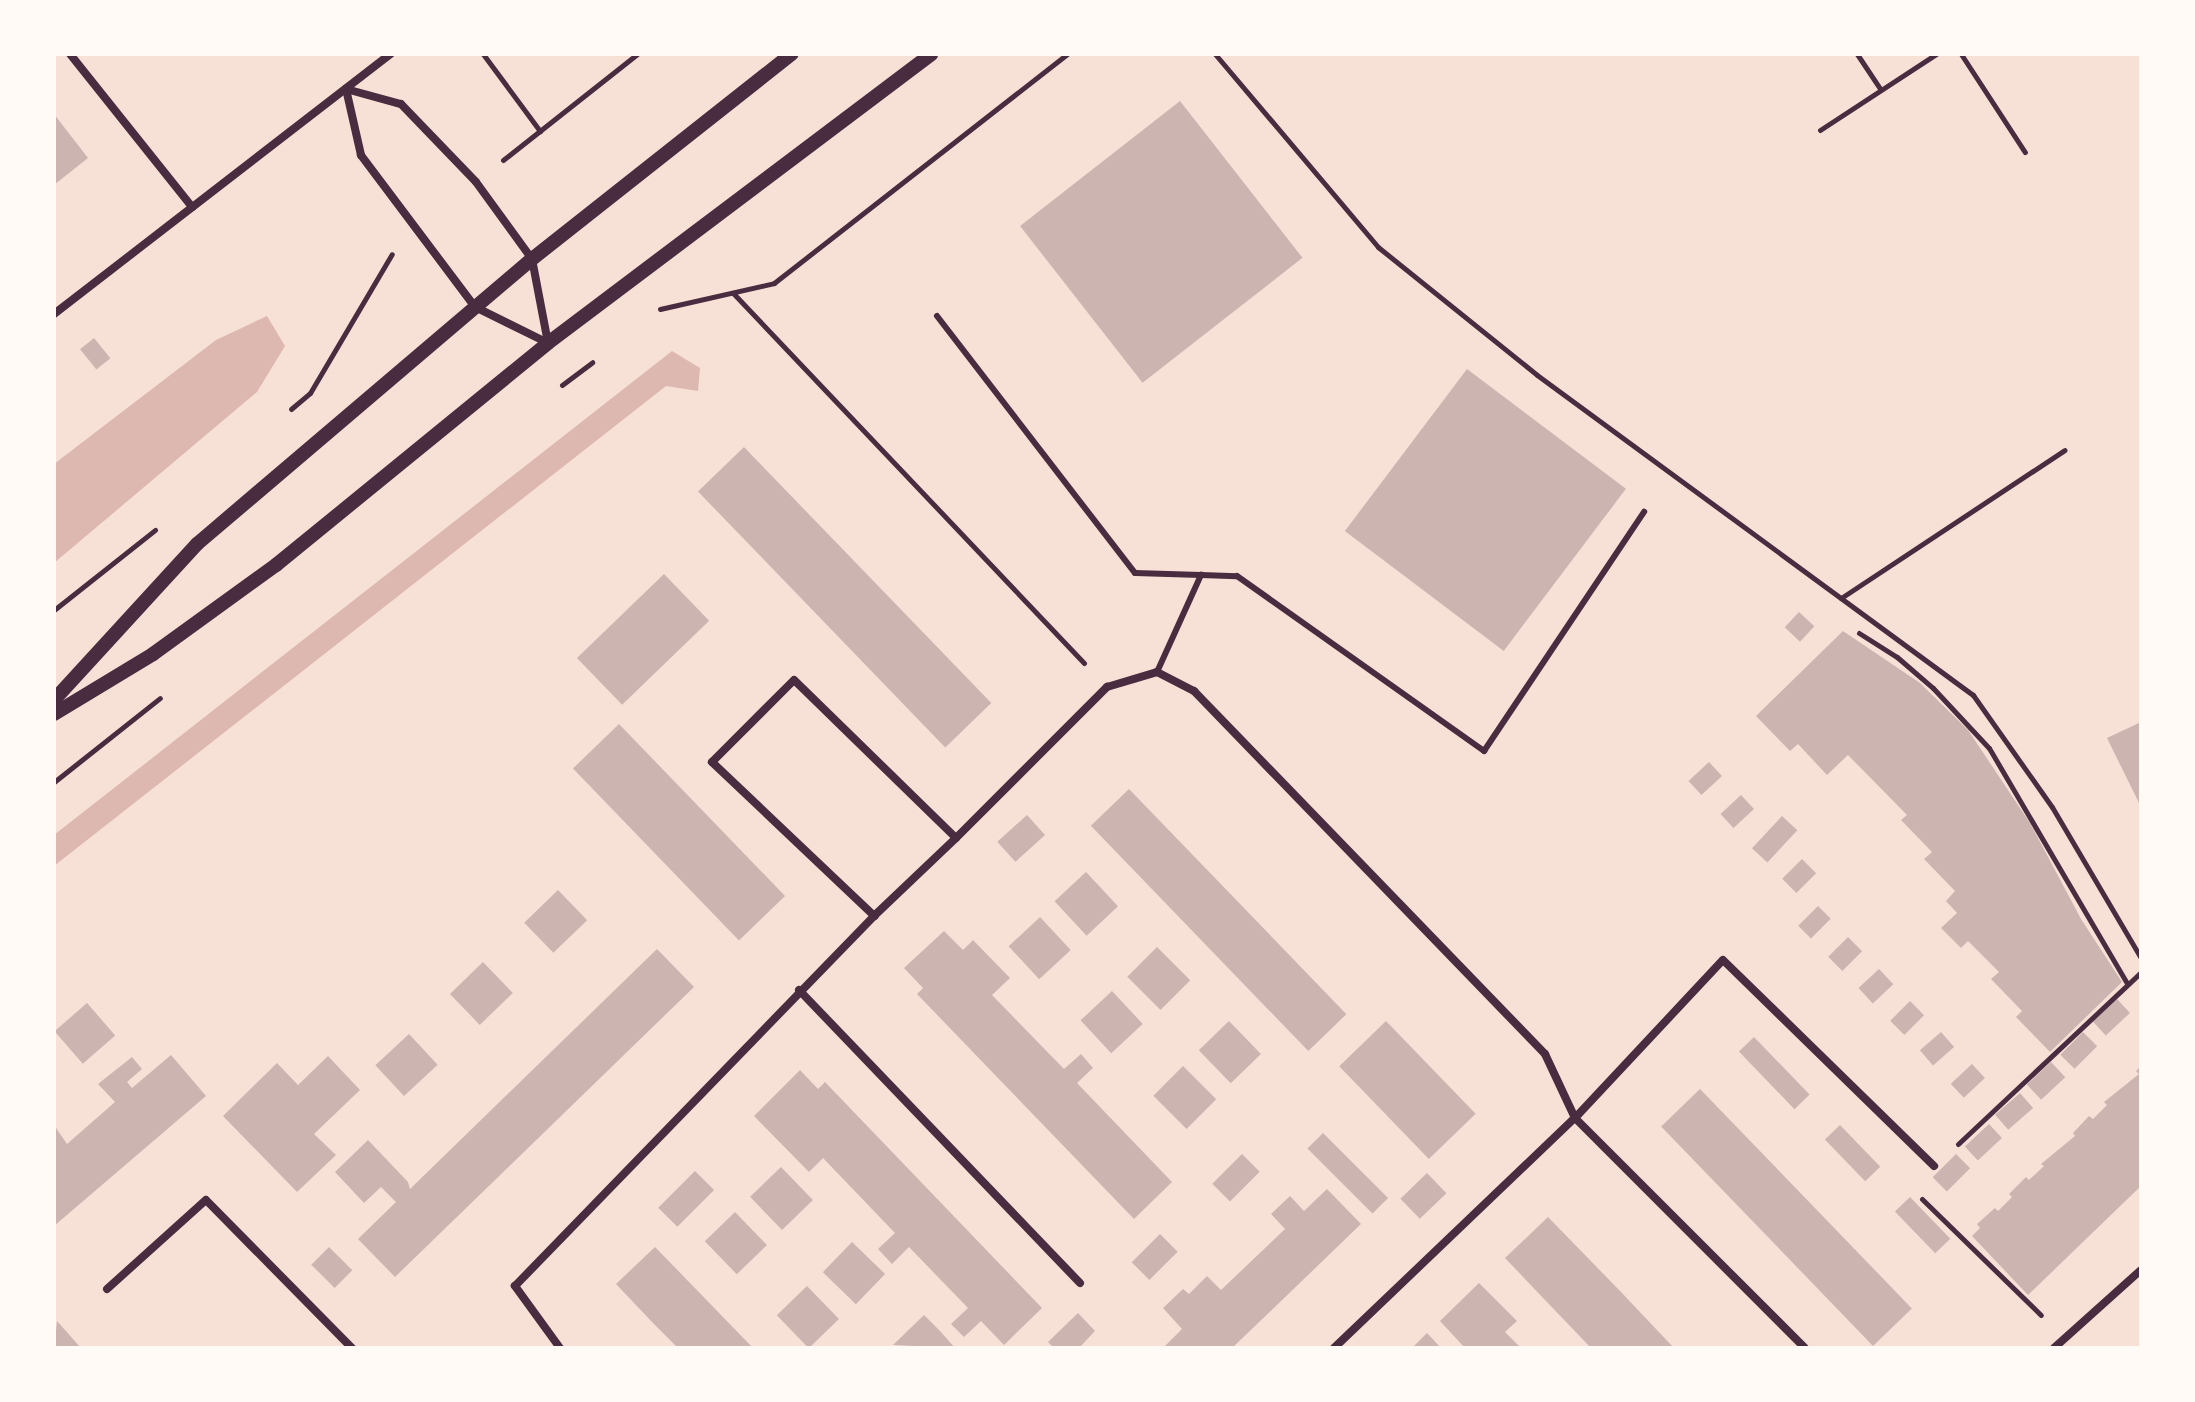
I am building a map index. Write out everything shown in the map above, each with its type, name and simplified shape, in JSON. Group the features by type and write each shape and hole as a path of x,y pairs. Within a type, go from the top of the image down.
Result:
{"street":[{"path":"70,54 192,207"},
{"path":"54,314 391,54"},
{"path":"54,700 197,544 532,259 792,54"},
{"path":"54,714 153,654 276,565 548,343 931,54"},
{"path":"346,89 401,104 476,182 532,259 548,343"},
{"path":"346,89 361,155 475,307 548,343"},
{"path":"560,1348 515,1286 799,990 1107,687 1157,672 1194,691 1545,1054 1575,1118 1805,1348"},
{"path":"874,916 712,762 794,680 956,838"},
{"path":"1334,1348 1575,1118 1723,960 1934,1166"},
{"path":"799,990 1080,1283"},
{"path":"107,1289 206,1200 352,1348"},
{"path":"2054,1348 2141,1270"}],"lane":[{"path":"937,316 1135,573 1237,576 1484,751 1644,512"},
{"path":"1157,672 1201,575"}],"path":[{"path":"483,54 540,131"},
{"path":"476,182 637,54"},
{"path":"653,310 774,283 1067,54"},
{"path":"1215,54 1378,247 1537,375 1973,695 2052,807 2141,958"},
{"path":"1857,54 1881,90"},
{"path":"1820,130 1936,54"},
{"path":"1961,54 2025,152"},
{"path":"287,413 310,393 388,259 416,231"},
{"path":"732,293 1107,687"},
{"path":"561,386 598,357"},
{"path":"1841,598 2065,450"},
{"path":"54,610 162,524"},
{"path":"1859,633 1897,657 1933,688 1989,748 2127,983"},
{"path":"54,782 164,695"},
{"path":"2065,1339 1916,1192 1934,1166 2141,972"}],"shaded area":[{"path":"267,316 285,346 257,392 54,563 54,464 216,340"},
{"path":"672,351 700,368 698,391 666,386 54,866 54,835"}],"building":[{"path":"1180,101 1303,258 1143,383 1020,226"},
{"path":"54,114 88,158 54,185"},
{"path":"94,338 110,358 96,370 80,349"},
{"path":"1467,369 1626,489 1504,651 1345,531"},
{"path":"744,447 991,703 945,748 698,491"},
{"path":"664,574 709,621 622,705 577,658"},
{"path":"1799,612 1814,626 1800,642 1785,627"},
{"path":"1843,631 1920,683 1968,730 2030,823 2081,919 2122,982 2050,1052 2016,1017 2022,1011 1991,979 1999,972 1968,941 1961,948 1941,928 1957,913 1946,901 1955,891 1924,859 1932,852 1901,820 1907,815 1848,755 1827,775 1798,744 1790,751 1756,716"},
{"path":"2141,722 2141,807 2107,738"},
{"path":"619,724 785,896 739,940 573,768"},
{"path":"1709,762 1722,776 1701,795 1689,781"},
{"path":"1129,789 1346,1014 1308,1051 1091,826"},
{"path":"1741,795 1754,809 1733,828 1721,814"},
{"path":"1027,815 1045,835 1015,862 997,842"},
{"path":"1782,816 1797,830 1767,863 1752,848"},
{"path":"1802,859 1816,873 1796,893 1782,879"},
{"path":"1086,872 1118,906 1087,936 1055,901"},
{"path":"558,890 587,920 553,953 524,923"},
{"path":"1818,906 1831,919 1811,939 1798,926"},
{"path":"1040,917 1071,950 1039,979 1009,946"},
{"path":"944,931 963,950 973,940 1010,978 992,995 1064,1069 1081,1054 1093,1068 1077,1083 1172,1182 1134,1219 917,994 923,988 904,968"},
{"path":"1848,937 1862,951 1842,971 1828,957"},
{"path":"1157,947 1190,980 1161,1010 1127,977"},
{"path":"657,949 694,987 395,1277 358,1239 396,1202 381,1187 364,1203 335,1172 368,1140 408,1182 410,1189"},
{"path":"483,962 513,993 480,1025 450,994"},
{"path":"1879,969 1893,984 1873,1003 1859,988"},
{"path":"1112,991 1143,1024 1111,1053 1081,1020"},
{"path":"2117,999 2130,1013 2106,1035 2093,1022"},
{"path":"1910,1001 1924,1015 1904,1035 1890,1021"},
{"path":"87,1003 115,1035 83,1064 55,1031"},
{"path":"1229,1021 1261,1054 1231,1083 1199,1050"},
{"path":"1386,1021 1476,1114 1429,1159 1339,1066"},
{"path":"1941,1032 1954,1047 1933,1065 1920,1050"},
{"path":"2083,1032 2097,1046 2075,1069 2060,1055"},
{"path":"409,1034 438,1065 404,1096 375,1065"},
{"path":"1754,1037 1810,1095 1794,1109 1739,1052"},
{"path":"171,1055 206,1096 54,1226 54,1125 67,1144 115,1102 98,1084 132,1057 142,1069 127,1082 132,1088"},
{"path":"328,1056 360,1090 314,1134 336,1155 297,1192 223,1116 277,1063 298,1085"},
{"path":"2051,1062 2065,1077 2041,1100 2027,1085"},
{"path":"1972,1064 1985,1078 1964,1098 1951,1084"},
{"path":"1183,1066 1216,1099 1187,1129 1153,1096"},
{"path":"2141,1066 2141,1186 2028,1295 1972,1236 1980,1228 1977,1224 1995,1208 1998,1211 2026,1177 2029,1180 2044,1166 2041,1164 2075,1136 2073,1133 2089,1116 2093,1119 2107,1105 2104,1102 2139,1074 2136,1071"},
{"path":"800,1070 818,1089 825,1082 1042,1308 1004,1345 981,1321 964,1337 951,1324 968,1308 909,1247 892,1264 878,1249 895,1233 823,1158 809,1172 754,1116"},
{"path":"1700,1089 1912,1308 1873,1346 1661,1127"},
{"path":"2020,1093 2033,1108 2008,1130 1995,1115"},
{"path":"1989,1124 2002,1138 1978,1160 1965,1147"},
{"path":"1840,1125 1880,1167 1865,1181 1825,1140"},
{"path":"1323,1133 1388,1198 1372,1214 1307,1149"},
{"path":"1242,1154 1260,1172 1230,1201 1212,1184"},
{"path":"1956,1154 1970,1168 1947,1191 1933,1177"},
{"path":"781,1167 813,1200 782,1230 750,1197"},
{"path":"695,1171 714,1190 677,1227 658,1208"},
{"path":"1427,1173 1446,1193 1420,1219 1400,1199"},
{"path":"1327,1189 1361,1224 1232,1348 1163,1348 1182,1329 1163,1308 1183,1289 1189,1294 1207,1276 1221,1290 1285,1229 1271,1214 1290,1196 1304,1211"},
{"path":"1910,1197 1950,1239 1935,1253 1895,1212"},
{"path":"735,1212 767,1245 737,1274 705,1241"},
{"path":"1548,1217 1674,1348 1591,1348 1505,1258"},
{"path":"1160,1234 1178,1252 1149,1280 1132,1262"},
{"path":"852,1242 885,1274 856,1304 823,1272"},
{"path":"329,1247 352,1270 335,1288 311,1265"},
{"path":"655,1247 753,1348 678,1348 653,1323 616,1284"},
{"path":"1479,1283 1517,1321 1505,1332 1521,1348 1465,1348 1440,1321"},
{"path":"807,1286 839,1319 808,1348 777,1315"},
{"path":"1078,1313 1095,1331 1079,1348 1054,1348 1048,1342"},
{"path":"924,1315 941,1332 955,1348 893,1345"},
{"path":"57,1321 81,1348 54,1348"},
{"path":"1427,1333 1441,1348 1412,1348"}]}
